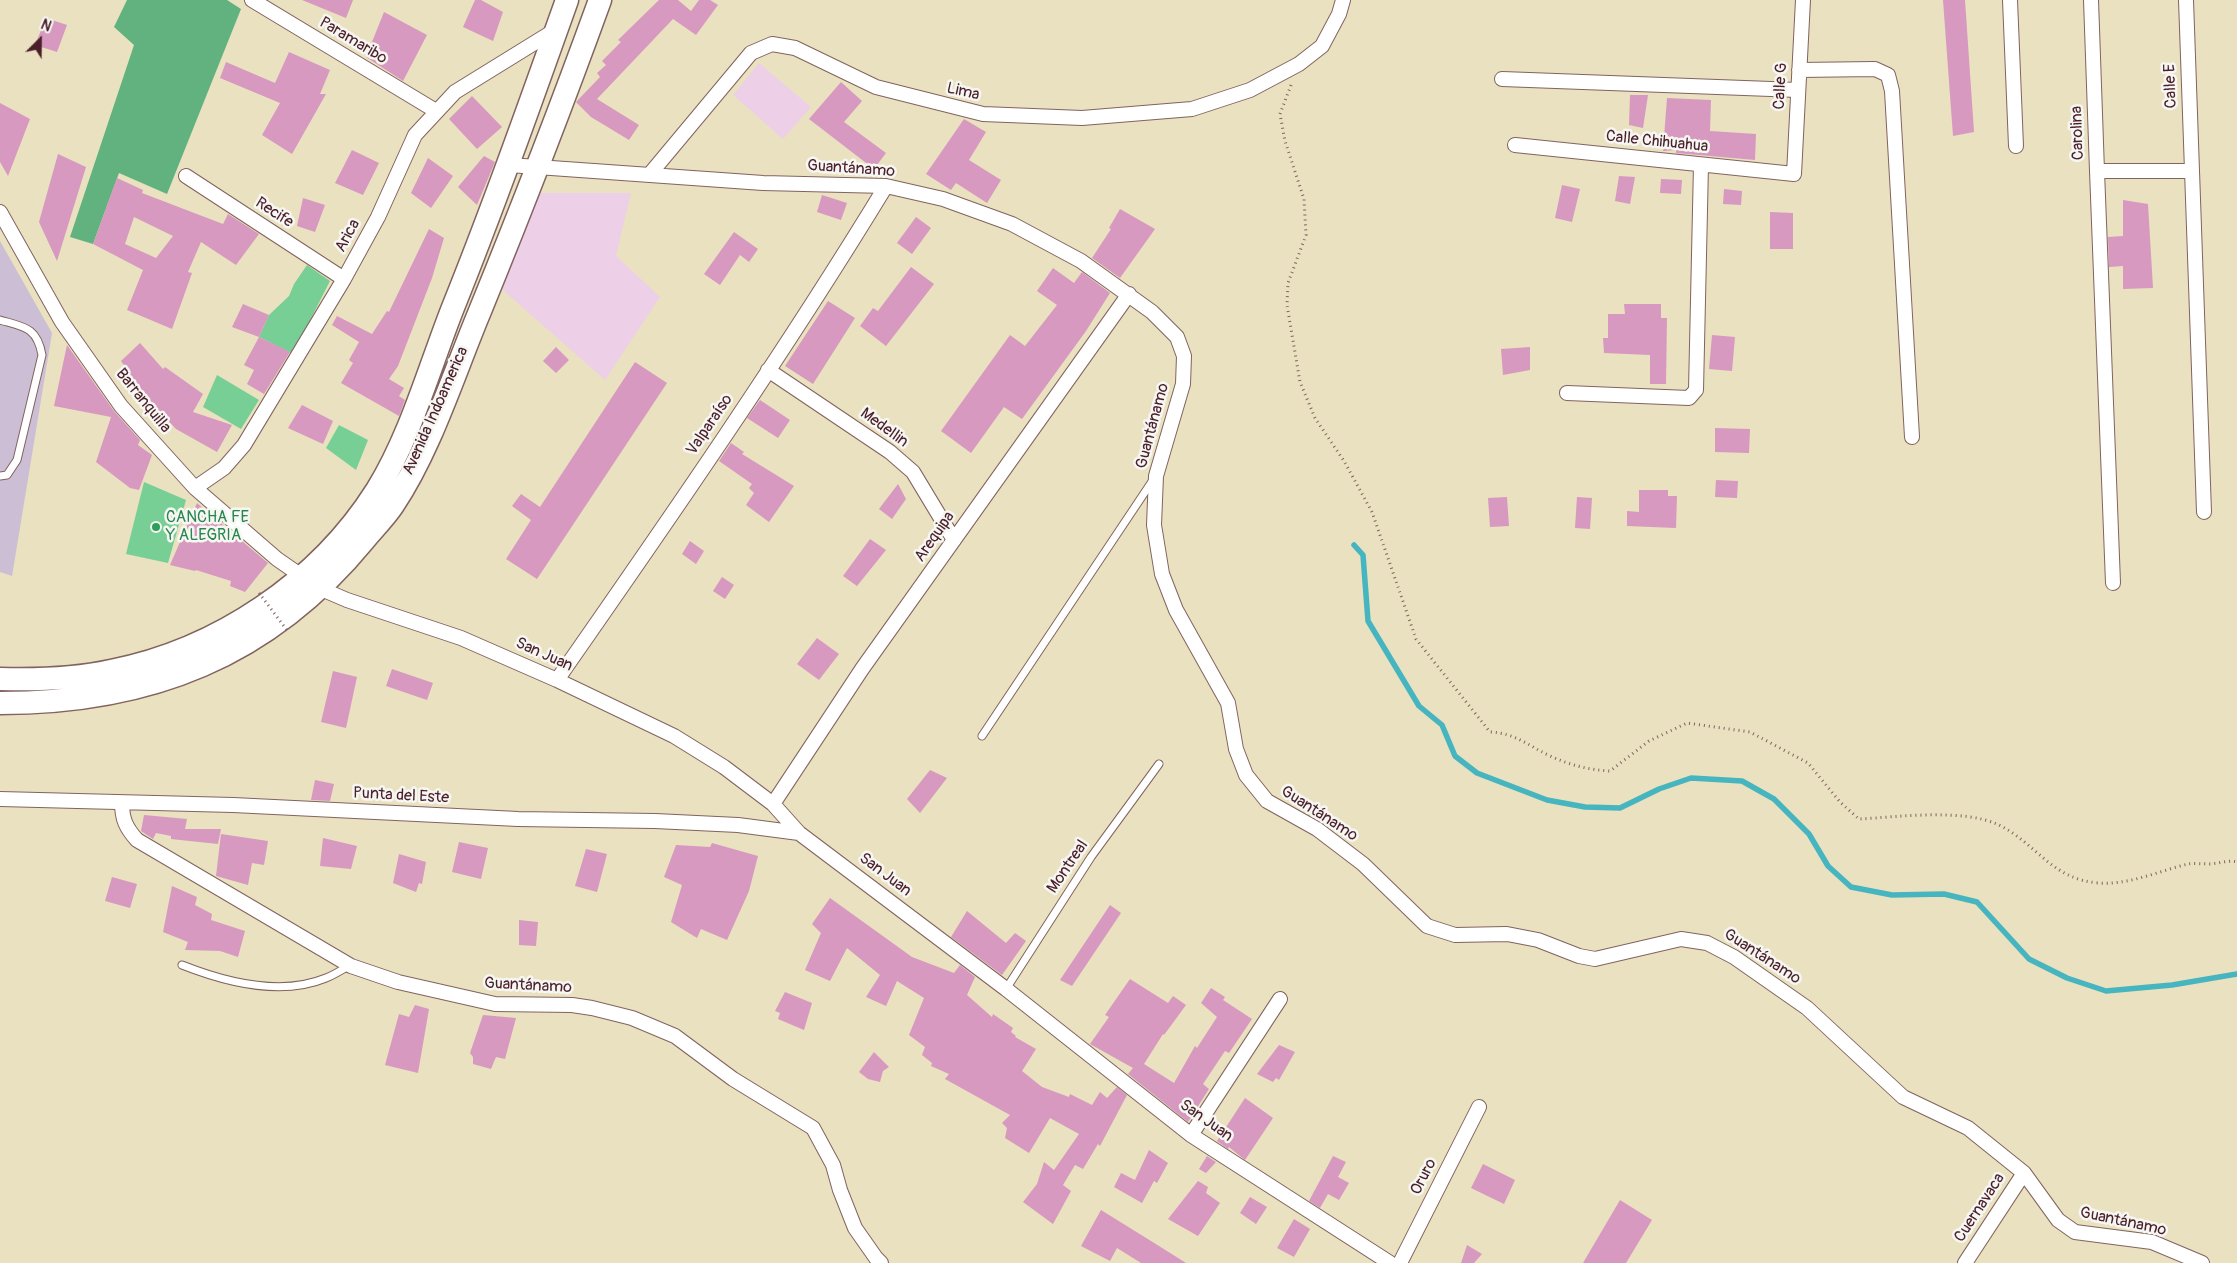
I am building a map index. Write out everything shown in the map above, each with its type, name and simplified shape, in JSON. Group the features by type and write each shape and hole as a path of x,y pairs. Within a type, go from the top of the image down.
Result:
{"main road":[{"name":"Avenida Indoamerica","path":"0,703 45,703 93,698 138,688 201,666 251,642 298,607 311,582 338,542 377,490 404,440 426,376 509,165 567,0"},
{"name":"Avenida Indoamerica","path":"0,679 58,678 111,672 160,658 214,637 348,560 393,504 423,449 539,168 600,0"}],"street":[{"name":"Paramaribo","path":"252,0 436,111"},
{"name":"Lima","path":"650,174 751,53 772,44 795,48 876,87 930,102 984,114 1082,118 1192,109 1250,90 1299,64 1322,46 1339,14 1343,0"},
{"name":"Calle G","path":"1794,174 1802,0"},
{"path":"2010,0 2016,146"},
{"name":"Carolina","path":"2091,0 2097,171 2192,170"},
{"name":"Calle E","path":"2186,0 2204,512"},
{"name":"Arica","path":"196,488 224,468 244,445 344,280 378,217 416,135 455,92 557,29"},
{"path":"1799,70 1874,69 1888,75 1892,91 1912,437"},
{"path":"1502,79 1798,90"},
{"name":"Calle Chihuahua","path":"1515,145 1794,174"},
{"name":"Guantánamo","path":"509,165 763,183 886,186 943,199 1012,224 1081,261 1129,294 1177,337 1184,356 1183,384 1156,476 1154,525 1162,574 1176,610 1228,703 1236,749 1246,775 1267,801 1317,829 1363,864 1427,926 1455,935 1507,934 1538,940 1579,956 1595,958 1681,939 1707,943 1734,957 1807,1008 1904,1098 1968,1128 2024,1173 2058,1220 2075,1232 2152,1242 2202,1263"},
{"path":"1567,393 1689,398 1696,390 1701,165"},
{"path":"2097,171 2113,583"},
{"name":"Recife","path":"186,176 344,280"},
{"name":"Valparaíso","path":"557,680 840,262 886,186"},
{"name":"Barranquilla","path":"0,212 62,322 121,406 196,488 277,559 311,582"},
{"name":"Arequipa","path":"773,804 862,669 1129,294"},
{"name":"Medellin","path":"768,370 890,452 913,472 954,540"},
{"name":"San Juan","path":"311,582 347,600 461,638 557,680 674,736 724,767 773,804 799,833 1006,989 1191,1135 1390,1263"},
{"name":"Punta del Este","path":"0,799 233,805 518,819 655,821 738,826 799,833"},
{"name":"Guantánamo","path":"122,803 122,816 126,828 137,840 350,965 398,982 495,1004 572,1005 592,1008 632,1018 675,1036 733,1079 813,1128 833,1164 840,1190 856,1228 881,1263"},
{"path":"1191,1135 1280,998"},
{"name":"Oruro","path":"1400,1263 1479,1107"},
{"name":"Cuernavaca","path":"1965,1263 2024,1173"}],"lane":[{"path":"0,320 29,329 39,342 42,355 17,460 7,475 0,476"},
{"path":"982,736 1156,476"},
{"name":"Montreal","path":"1006,989 1090,856 1159,764"},
{"path":"182,965 221,980 286,987 325,979 350,965"}],"path":[{"path":"1299,64 1280,114 1286,141 1304,199 1306,235 1288,283 1287,305 1300,382 1315,418 1344,461 1372,512 1416,639 1490,732 1507,733 1551,756 1586,769 1610,771 1649,741 1687,723 1750,732 1808,763 1840,802 1859,820 1952,815 1979,818 1999,825 2018,837 2048,864 2073,878 2100,884 2132,880 2190,864 2237,862"},
{"path":"259,593 289,633"}],"shaded area":[{"path":"759,63 811,107 783,139 733,95"},
{"path":"536,193 631,193 616,256 660,297 605,380 497,285"},
{"path":"0,241 52,333 12,576 0,572"}],"green space":[{"path":"127,0 227,0 241,9 167,194 119,173 93,244 70,237 134,45 114,27"},
{"path":"307,265 330,281 293,354 259,337 269,315 289,296 294,284"},
{"path":"217,375 259,400 241,429 203,407"},
{"path":"339,425 368,440 356,470 326,448"},
{"name":"CANCHA FE Y ALEGRIA","path":"144,482 186,500 168,563 126,554"}],"building":[{"path":"302,0 353,0 346,18"},
{"path":"475,0 481,0 503,12 493,41 463,27"},
{"path":"659,0 678,0 691,11 699,0 710,0 718,5 696,35 673,19 597,99 639,125 629,140 591,117 576,102 600,77 597,73 606,65 602,61 621,42 618,40"},
{"path":"1943,0 1965,0 1974,132 1953,136"},
{"path":"384,12 427,35 403,81 366,57"},
{"path":"46,18 67,25 57,52 35,45"},
{"path":"289,52 330,70 320,94 326,94 292,154 262,135 280,103 220,78 226,62 275,83"},
{"path":"841,82 862,101 844,122 886,153 874,169 809,119"},
{"path":"1630,95 1648,95 1643,128 1629,125"},
{"path":"472,96 502,127 477,149 449,119"},
{"path":"1667,98 1711,100 1710,131 1756,134 1755,160 1676,153 1676,150 1663,151"},
{"path":"0,103 30,119 8,176 0,162"},
{"path":"964,119 986,132 969,160 1001,180 987,203 956,183 951,190 926,174"},
{"path":"352,150 379,163 363,195 335,183"},
{"path":"58,154 86,167 57,261 39,222"},
{"path":"484,156 495,162 477,205 458,187"},
{"path":"428,158 453,176 431,208 411,193"},
{"path":"1619,176 1635,177 1630,204 1615,201"},
{"path":"117,178 143,190 142,193 223,224 228,214 259,234 236,265 201,242 188,272 192,273 172,329 127,310 143,270 93,244","holes":["134,217 173,236 156,258 125,244"]},
{"path":"1661,179 1682,180 1681,194 1660,193"},
{"path":"1562,185 1580,189 1572,222 1555,218"},
{"path":"1724,189 1742,191 1741,205 1723,204"},
{"path":"822,195 847,203 841,220 817,212"},
{"path":"303,198 325,205 315,232 297,226"},
{"path":"2123,200 2148,204 2153,288 2123,289 2123,266 2109,267 2108,237 2123,236"},
{"path":"1120,209 1155,229 1120,278 1092,258 1111,229 1109,228"},
{"path":"1770,212 1793,213 1793,249 1770,249"},
{"path":"916,217 931,228 912,254 897,243"},
{"path":"429,229 444,238 432,278 398,366 389,379 404,388 399,396 405,400 399,416 341,383 353,363 349,360 359,342 332,325 337,316 372,334 387,311 389,312"},
{"path":"734,232 758,249 749,262 740,255 720,285 704,274"},
{"path":"911,267 934,284 886,346 860,326 873,308 878,311"},
{"path":"1053,268 1074,283 1082,272 1110,293 1086,331 1022,419 1004,407 971,453 941,431 1010,335 1025,346 1057,305 1037,291"},
{"path":"828,301 855,318 813,384 785,366"},
{"path":"243,304 269,315 259,337 232,327"},
{"path":"1624,304 1661,304 1661,318 1667,318 1666,384 1650,384 1650,355 1604,353 1603,338 1608,338 1608,314 1625,314"},
{"path":"1712,335 1735,337 1732,371 1709,369"},
{"path":"259,337 290,352 264,394 247,384 254,370 244,365"},
{"path":"140,343 163,369 165,367 203,394 193,412 232,425 217,452 176,429 149,401 121,361"},
{"path":"67,345 114,411 140,440 138,445 152,455 139,490 130,488 96,462 111,417 54,406"},
{"path":"556,347 569,360 556,373 543,361"},
{"path":"1530,347 1530,370 1503,375 1501,349"},
{"path":"635,362 667,383 537,579 506,559 531,520 512,506 521,494 540,507"},
{"path":"760,400 790,420 778,438 747,418"},
{"path":"302,405 333,421 323,444 288,428"},
{"path":"1715,428 1750,429 1749,453 1715,452"},
{"path":"731,443 744,452 742,454 794,486 769,522 746,505 754,493 749,488 752,484 719,461"},
{"path":"1716,480 1738,481 1737,498 1715,497"},
{"path":"898,484 906,499 892,519 879,509"},
{"path":"1639,490 1668,490 1668,496 1677,496 1676,528 1627,526 1627,511 1639,512"},
{"path":"1507,497 1509,526 1490,527 1488,498"},
{"path":"1577,497 1592,498 1590,529 1575,528"},
{"path":"197,503 268,563 245,592 230,586 231,581 196,570 170,565"},
{"path":"870,539 886,550 857,586 843,576"},
{"path":"690,541 704,551 696,564 682,554"},
{"path":"722,577 734,585 725,599 713,591"},
{"path":"817,638 839,654 819,680 797,664"},
{"path":"392,669 433,683 427,700 386,686"},
{"path":"333,671 357,677 346,728 321,722"},
{"path":"930,770 947,778 920,813 907,799"},
{"path":"315,780 334,784 330,801 311,800"},
{"path":"144,815 187,819 185,829 221,829 218,844 171,839 171,836 156,833 153,839 141,831"},
{"path":"221,834 268,841 264,865 252,863 248,885 216,876"},
{"path":"323,838 357,846 351,869 320,866"},
{"path":"459,842 488,848 481,879 452,872"},
{"path":"712,843 758,856 749,891 727,940 701,929 697,938 671,922 682,885 664,877 676,845 710,847"},
{"path":"586,849 607,854 597,892 575,886"},
{"path":"399,854 426,862 422,884 419,883 416,892 393,883"},
{"path":"112,877 137,884 130,908 105,901"},
{"path":"172,886 197,897 195,905 212,914 211,920 245,931 238,957 220,951 185,950 188,942 163,932"},
{"path":"830,898 912,957 954,973 960,965 975,977 967,995 992,1017 993,1014 1013,1028 1011,1032 1015,1037 1036,1049 1022,1071 1042,1087 1069,1097 1070,1094 1092,1105 1100,1092 1107,1098 1117,1087 1127,1095 1100,1146 1098,1144 1083,1169 1075,1165 1063,1185 1071,1191 1053,1224 1023,1202 1037,1184 1044,1162 1054,1170 1079,1134 1050,1118 1029,1153 1005,1138 1007,1128 1002,1123 1010,1115 945,1079 949,1074 931,1066 932,1063 922,1055 925,1047 909,1035 924,998 897,981 886,1006 866,997 880,975 847,948 830,981 805,970 821,933 812,924"},
{"path":"1110,905 1121,913 1072,986 1060,980"},
{"path":"967,911 1006,943 1015,933 1026,941 1002,975 951,937"},
{"path":"519,920 538,922 536,946 519,945"},
{"path":"1130,979 1168,1003 1173,996 1186,1005 1163,1034 1144,1064 1174,1083 1195,1046 1197,1048 1217,1017 1201,1003 1211,988 1225,997 1223,1000 1252,1019 1229,1053 1225,1051 1203,1084 1209,1089 1188,1122 1128,1074 1133,1068 1090,1044 1109,1017 1105,1015"},
{"path":"785,992 812,1003 804,1030 778,1019 780,1013 775,1011"},
{"path":"415,1005 429,1009 418,1073 385,1065 399,1014 409,1017"},
{"path":"483,1015 516,1018 505,1059 496,1057 491,1069 473,1064 473,1057 470,1053"},
{"path":"1279,1045 1295,1052 1279,1080 1276,1078 1273,1082 1257,1074"},
{"path":"874,1052 889,1067 883,1071 880,1082 868,1079 859,1072"},
{"path":"1245,1098 1273,1118 1245,1160 1229,1147 1228,1149 1217,1141"},
{"path":"1149,1150 1168,1163 1157,1183 1154,1181 1142,1203 1114,1187 1121,1173 1135,1180"},
{"path":"1207,1156 1216,1162 1206,1173 1199,1169"},
{"path":"1333,1156 1346,1162 1338,1177 1349,1183 1339,1200 1328,1194 1320,1208 1309,1201"},
{"path":"1483,1164 1515,1180 1504,1204 1471,1188"},
{"path":"1198,1181 1208,1187 1206,1193 1220,1203 1198,1236 1168,1219"},
{"path":"1250,1197 1267,1207 1256,1224 1240,1213"},
{"path":"1620,1200 1652,1220 1626,1263 1583,1263"},
{"path":"1101,1210 1186,1263 1141,1263 1117,1248 1110,1261 1081,1246"},
{"path":"1294,1219 1310,1229 1294,1257 1277,1248"},
{"path":"1467,1245 1482,1254 1474,1263 1461,1263"}],"waterway":[{"path":"1354,545 1363,555 1368,621 1419,706 1442,725 1455,756 1477,773 1547,800 1585,807 1620,808 1659,789 1691,778 1742,781 1774,799 1809,834 1828,866 1851,887 1892,895 1944,894 1977,902 2029,959 2067,978 2106,991 2172,985 2237,974"}],"place":[{"name":"CANCHA FE Y ALEGRIA","path":"156,527"}]}
